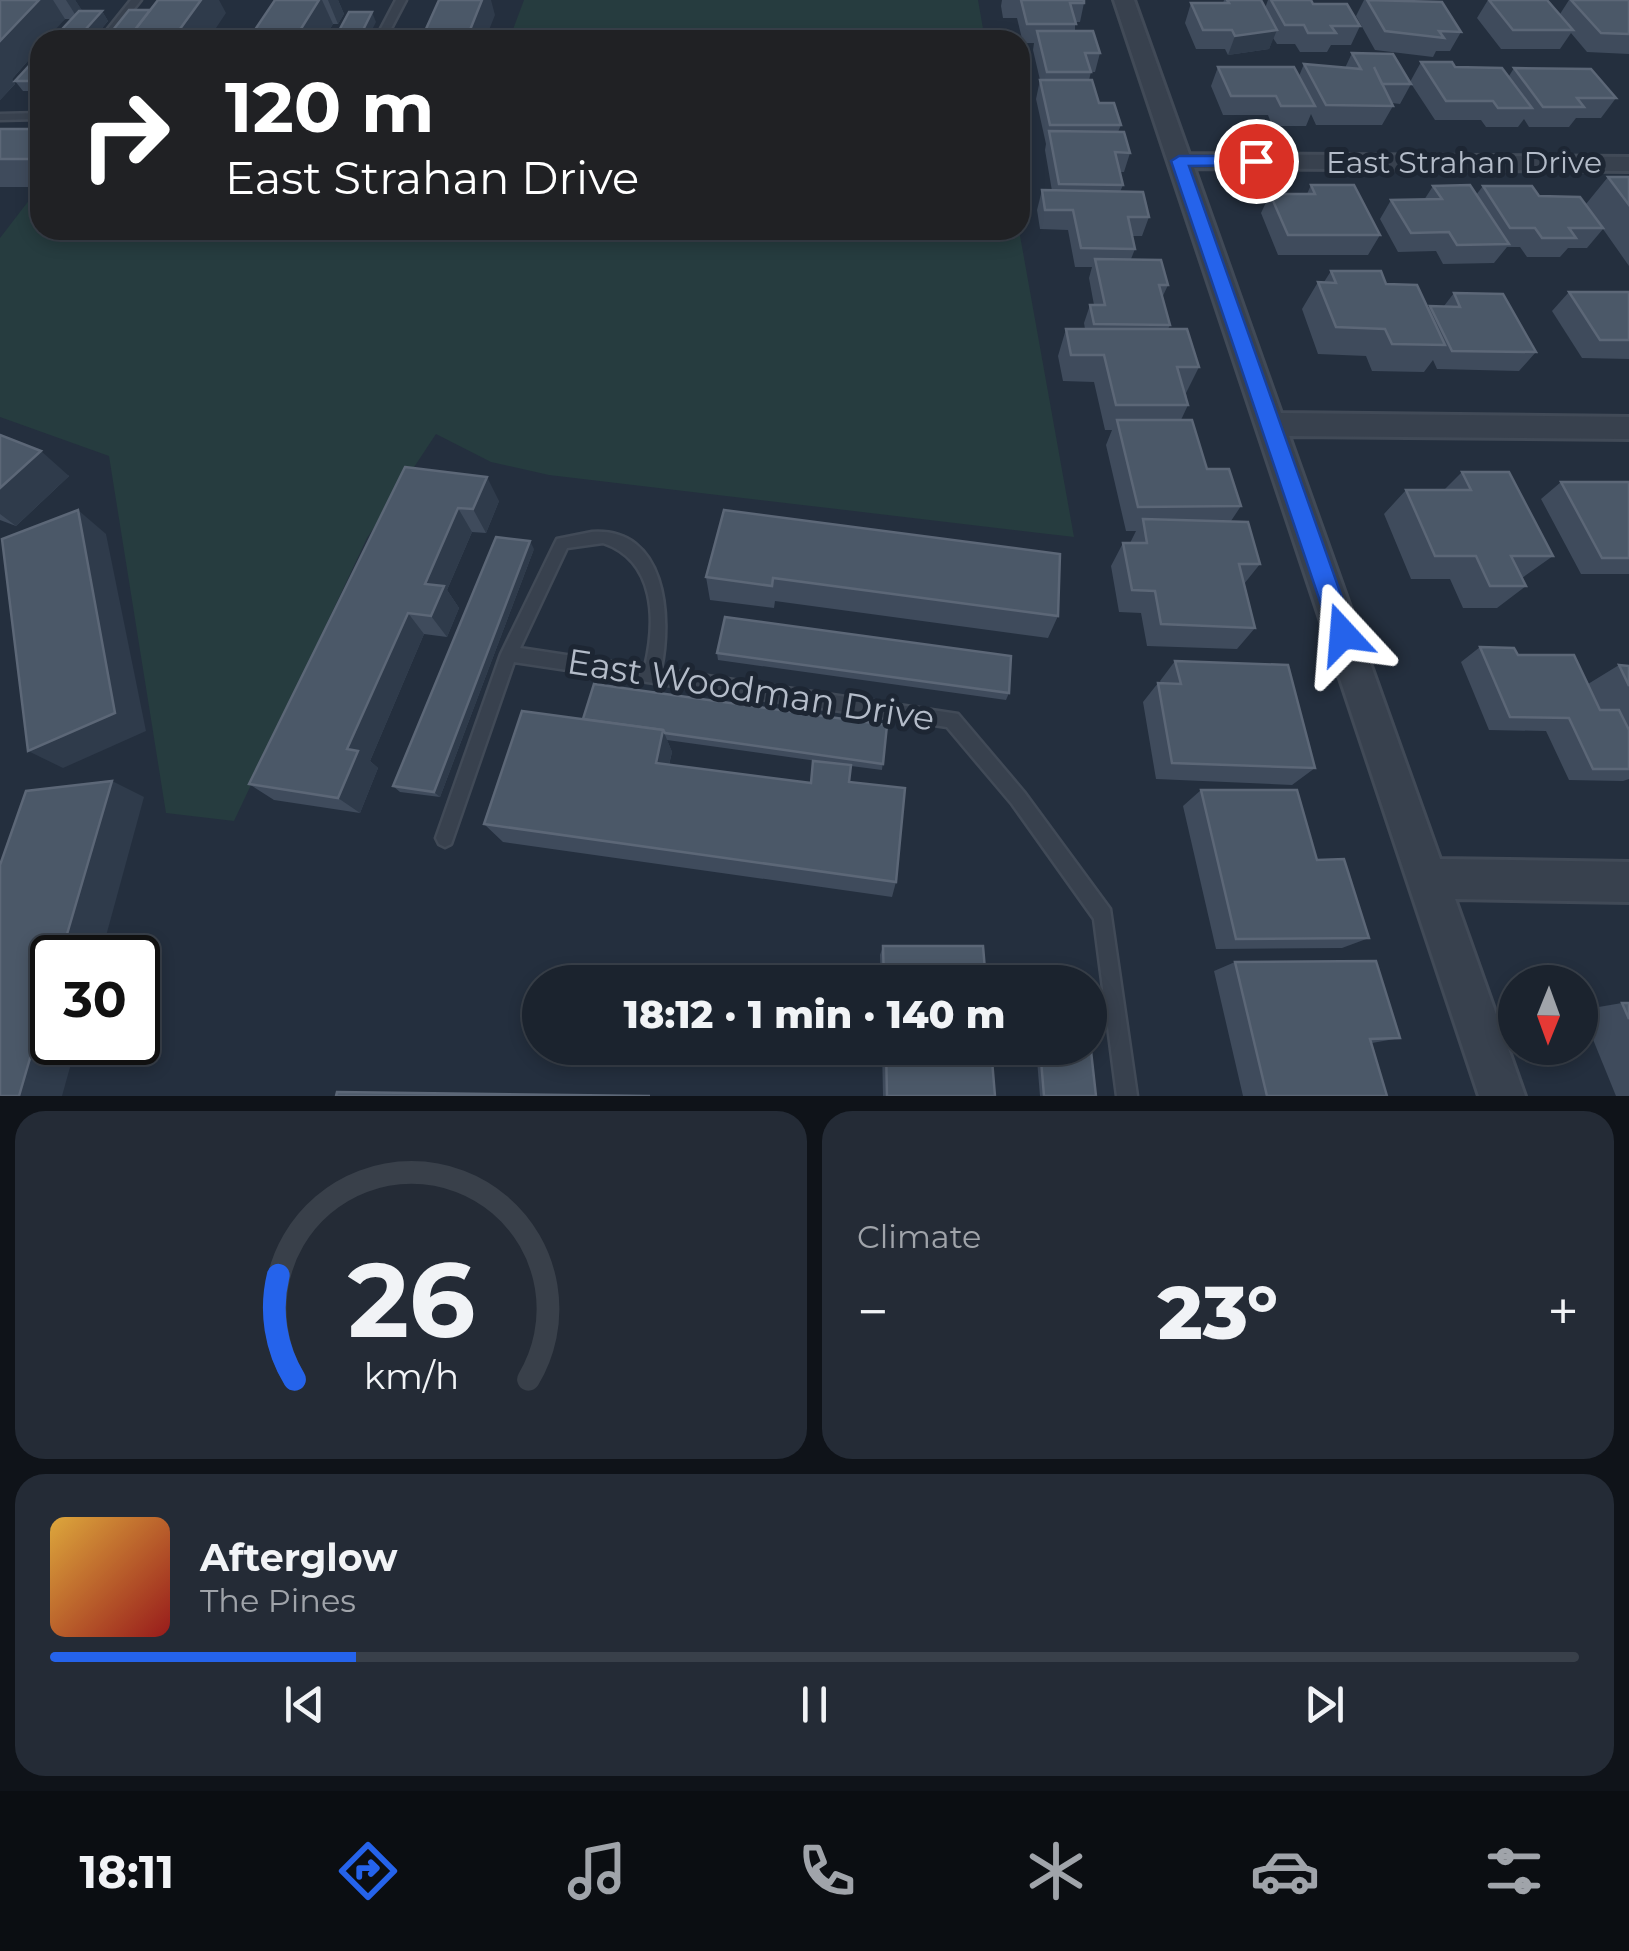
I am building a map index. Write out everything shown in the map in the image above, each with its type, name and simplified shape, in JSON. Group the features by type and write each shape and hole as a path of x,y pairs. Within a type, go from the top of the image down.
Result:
{"street":[{"path":"1124,0 1502,1096"},
{"name":"East Strahan Drive","path":"1179,161 1629,164"},
{"path":"1270,424 1629,428"},
{"path":"1428,880 1629,882"}],"lane":[{"path":"112,30 136,0"},
{"path":"385,30 401,0"},
{"path":"0,117 30,116"},
{"path":"445,838 509,654 562,542 607,538 634,553 660,596 659,645 652,672"},
{"name":"East Woodman Drive","path":"509,654 652,672 952,720 1018,798 1104,916 1128,1096"}],"green space":[{"path":"524,0 978,0 983,30 513,30"},
{"path":"30,199 30,240 1021,240 1074,537 549,475 491,462 436,434 367,538 234,821 166,813 109,456 0,417 0,238"}],"building":[{"path":"0,0 39,0 0,41"},
{"path":"158,0 201,0 179,30 135,30"},
{"path":"275,0 319,0 300,30 255,30"},
{"path":"439,0 482,0 470,30 426,30"},
{"path":"1021,0 1084,3 1070,3 1076,24 1027,24"},
{"path":"1227,0 1261,0 1277,30 1235,36 1232,30 1203,30 1191,3 1229,3"},
{"path":"1271,0 1347,4 1360,26 1331,26 1336,33 1308,33 1304,25 1285,25"},
{"path":"1367,0 1442,2 1461,32 1439,31 1444,38 1385,31"},
{"path":"1489,0 1547,0 1573,30 1513,30"},
{"path":"1571,0 1629,0 1629,34 1601,33"},
{"path":"129,10 150,10 135,30 113,30"},
{"path":"79,11 102,11 85,30 61,30"},
{"path":"349,12 372,12 363,30 339,30"},
{"path":"1037,31 1093,31 1100,53 1085,53 1091,72 1047,72"},
{"path":"1352,53 1393,54 1411,84 1382,84 1393,106 1326,105 1304,64 1361,69"},
{"path":"1421,62 1502,68 1532,108 1498,108 1493,101 1446,101"},
{"path":"30,65 30,81 15,81"},
{"path":"1218,67 1294,67 1315,106 1281,106 1276,96 1231,96"},
{"path":"1514,68 1591,69 1616,98 1577,98 1584,107 1543,107"},
{"path":"1040,80 1092,80 1099,103 1114,103 1121,125 1050,125"},
{"path":"0,129 30,129 30,159 0,159"},
{"path":"1049,131 1124,132 1130,153 1115,152 1123,185 1059,184"},
{"path":"1608,177 1629,177 1629,205"},
{"path":"1311,185 1354,185 1380,235 1288,235 1270,194 1315,194"},
{"path":"1470,185 1509,244 1457,245 1449,232 1411,233 1391,200 1442,199 1433,186"},
{"path":"1483,186 1532,186 1539,196 1580,197 1603,228 1569,228 1576,238 1542,238 1535,228 1510,228"},
{"path":"1042,190 1143,192 1149,217 1128,217 1135,249 1081,248 1073,210 1045,210"},
{"path":"1095,259 1161,260 1168,285 1159,285 1170,325 1094,324 1090,305 1105,305"},
{"path":"1331,271 1381,271 1386,284 1417,285 1445,345 1392,344 1385,329 1336,327 1318,282 1336,283"},
{"path":"1569,292 1629,292 1629,340 1600,340"},
{"path":"1454,293 1503,294 1536,352 1452,351 1430,306 1460,307"},
{"path":"1066,329 1187,329 1199,367 1177,367 1188,405 1116,405 1104,355 1071,355"},
{"path":"1117,420 1192,420 1207,469 1229,469 1241,506 1138,507"},
{"path":"0,435 41,451 0,488"},
{"path":"405,467 487,477 473,509 458,508 425,584 444,586 431,616 408,613 347,749 358,751 338,798 249,784"},
{"path":"1462,472 1509,472 1553,556 1511,556 1526,586 1490,586 1476,556 1435,556 1406,490 1471,490"},
{"path":"1561,482 1629,482 1629,558 1602,558"},
{"path":"78,510 115,713 28,751 2,539"},
{"path":"724,510 1060,554 1058,616 773,578 772,586 706,577"},
{"path":"1143,519 1248,522 1260,564 1239,564 1255,628 1161,624 1155,591 1132,590 1123,543 1147,543"},
{"path":"496,537 530,541 434,792 393,786"},
{"path":"725,617 1011,656 1009,693 717,653"},
{"path":"1480,647 1514,648 1518,655 1574,655 1600,710 1619,710 1629,730 1629,769 1593,769 1569,718 1510,717"},
{"path":"1175,661 1288,665 1315,768 1172,763 1158,683 1181,684"},
{"path":"1619,665 1629,666 1629,686"},
{"path":"594,684 887,725 883,764 583,719"},
{"path":"522,711 663,730 656,763 811,783 813,761 851,765 849,782 905,788 896,882 484,824"},
{"path":"112,781 67,935 30,935 30,1058 19,1096 0,1096 0,865 26,791"},
{"path":"1201,790 1297,790 1317,860 1344,859 1369,938 1236,939"},
{"path":"883,946 983,946 985,965 884,965"},
{"path":"1376,961 1400,1038 1370,1039 1387,1096 1267,1096 1235,962"},
{"path":"886,1065 992,1065 995,1096 887,1096"},
{"path":"1041,1065 1093,1065 1096,1096 1044,1096"},
{"path":"337,1092 650,1096 336,1096"}],"route":[{"path":"1256,161 1179,161 1343,634"}]}
